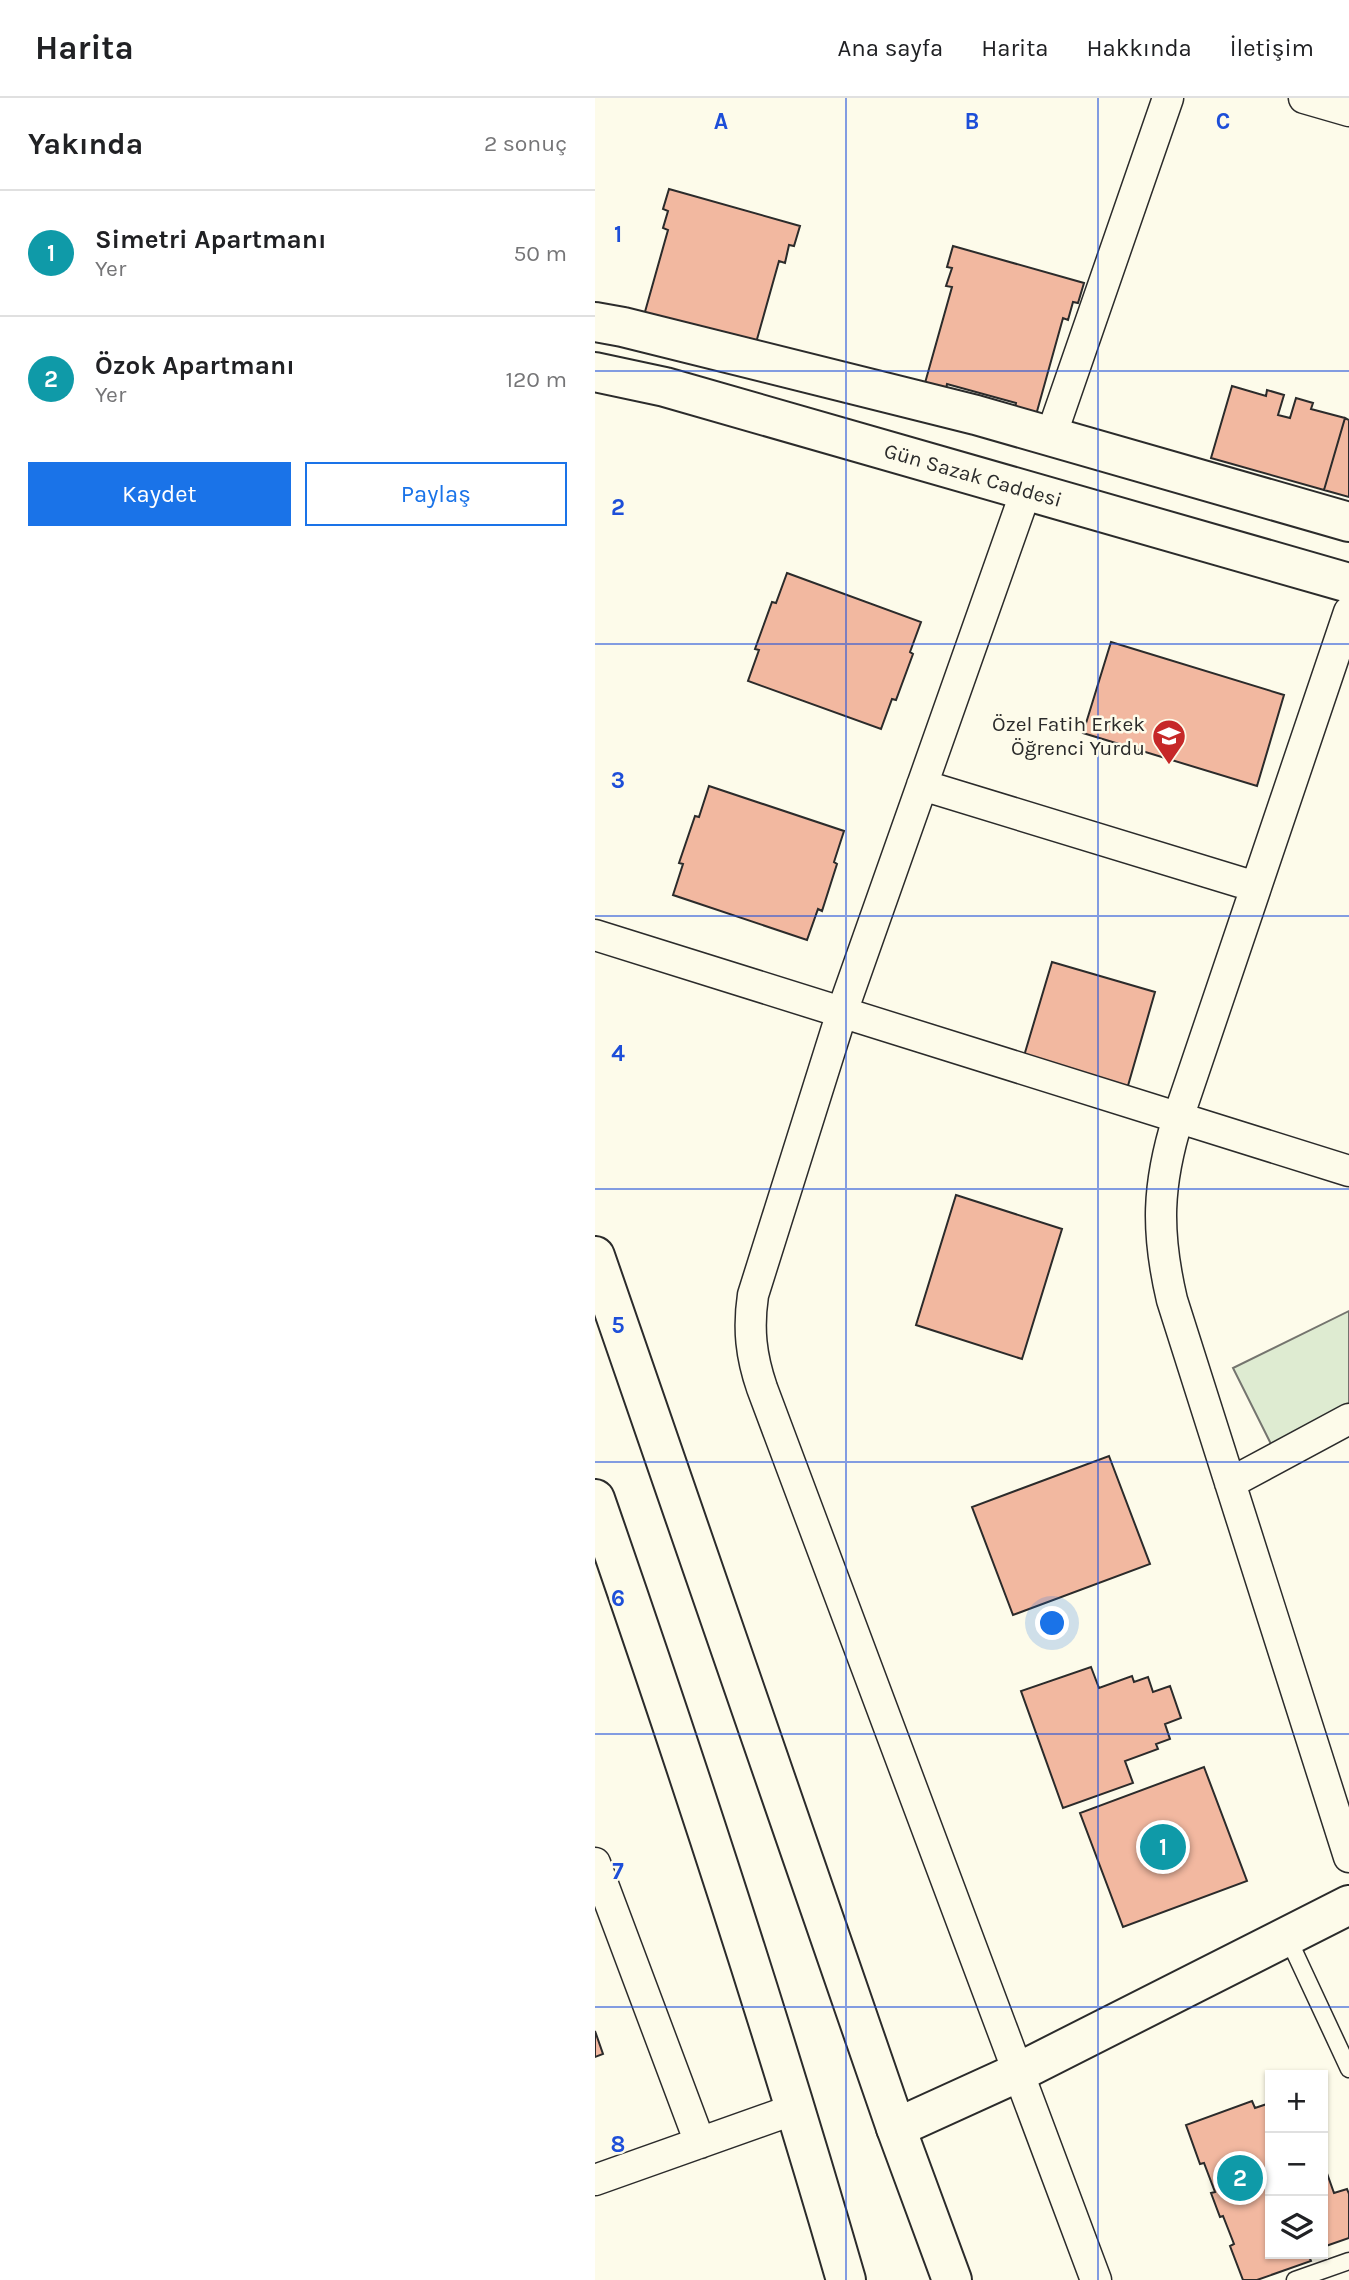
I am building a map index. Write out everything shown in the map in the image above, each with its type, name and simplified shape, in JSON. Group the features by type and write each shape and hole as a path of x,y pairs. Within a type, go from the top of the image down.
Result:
{"street":[{"path":"1051,436 1168,98"},
{"path":"1304,98 1349,111"},
{"path":"595,322 977,415 1349,522"},
{"name":"Gün Sazak Caddesi","path":"595,372 666,387 1349,583"},
{"path":"595,391 639,381"},
{"path":"1026,491 842,1013 753,1295 750,1338 754,1364 1096,2280"},
{"path":"1349,612 1178,1118 1163,1178 1160,1209 1165,1270 1172,1300 1349,1857"},
{"path":"922,785 1256,887"},
{"path":"595,935 1349,1171"},
{"path":"595,1256 895,2128 952,2280"},
{"path":"1230,1483 1349,1419"},
{"path":"595,1499 682,1748 846,2280"},
{"path":"595,1863 700,2143"},
{"path":"895,2128 1019,2072 1349,1905"},
{"path":"595,2180 795,2109"}],"lane":[{"path":"1287,1936 1349,2068"},
{"path":"1295,2280 1349,2261"}],"green space":[{"path":"1349,1311 1349,1421 1277,1456 1233,1368"}],"building":[{"path":"669,189 800,226 794,246 789,245 785,263 779,261 752,357 641,326 668,230 663,228 668,211 663,209"},
{"path":"953,246 1084,283 1078,303 1073,302 1068,320 1063,318 1036,415 1015,408 1016,403 947,384 946,389 925,383 952,287 946,286 952,268 947,267"},
{"path":"1232,386 1266,396 1267,390 1284,395 1278,415 1290,418 1296,398 1313,403 1311,409 1345,418 1324,490 1211,458"},
{"path":"1345,418 1349,420 1349,497 1324,490"},
{"path":"787,573 921,622 910,652 913,654 896,700 892,699 881,729 748,681 759,650 755,649 772,602 776,603"},
{"path":"1111,642 1284,695 1257,786 1083,733"},
{"path":"709,786 844,831 822,911 818,909 807,940 673,895 683,864 679,863 695,816 699,817"},
{"path":"1052,962 1155,992 1125,1096 1021,1066"},
{"path":"956,1195 1062,1229 1022,1359 916,1325"},
{"path":"1109,1456 1150,1564 1013,1615 972,1507"},
{"path":"1091,1667 1099,1688 1132,1676 1134,1682 1148,1677 1153,1692 1170,1686 1181,1718 1165,1724 1170,1739 1156,1744 1158,1749 1125,1761 1133,1783 1063,1808 1021,1691"},
{"path":"1204,1767 1247,1881 1123,1927 1080,1813"},
{"path":"595,2031 603,2054 595,2057"},
{"path":"1252,2101 1255,2108 1265,2105 1265,2259 1311,2261 1257,2280 1243,2280 1230,2246 1234,2244 1211,2193 1215,2192 1204,2163 1200,2164 1186,2125"},
{"path":"1328,2176 1334,2193 1347,2189 1349,2194 1349,2238 1328,2245"}],"place":[{"name":"Özel Fatih Erkek Öğrenci Yurdu","path":"1169,766"},
{"name":"Simetri Apartmanı","path":"1163,1847"},
{"name":"Özok Apartmanı","path":"1240,2178"}]}
